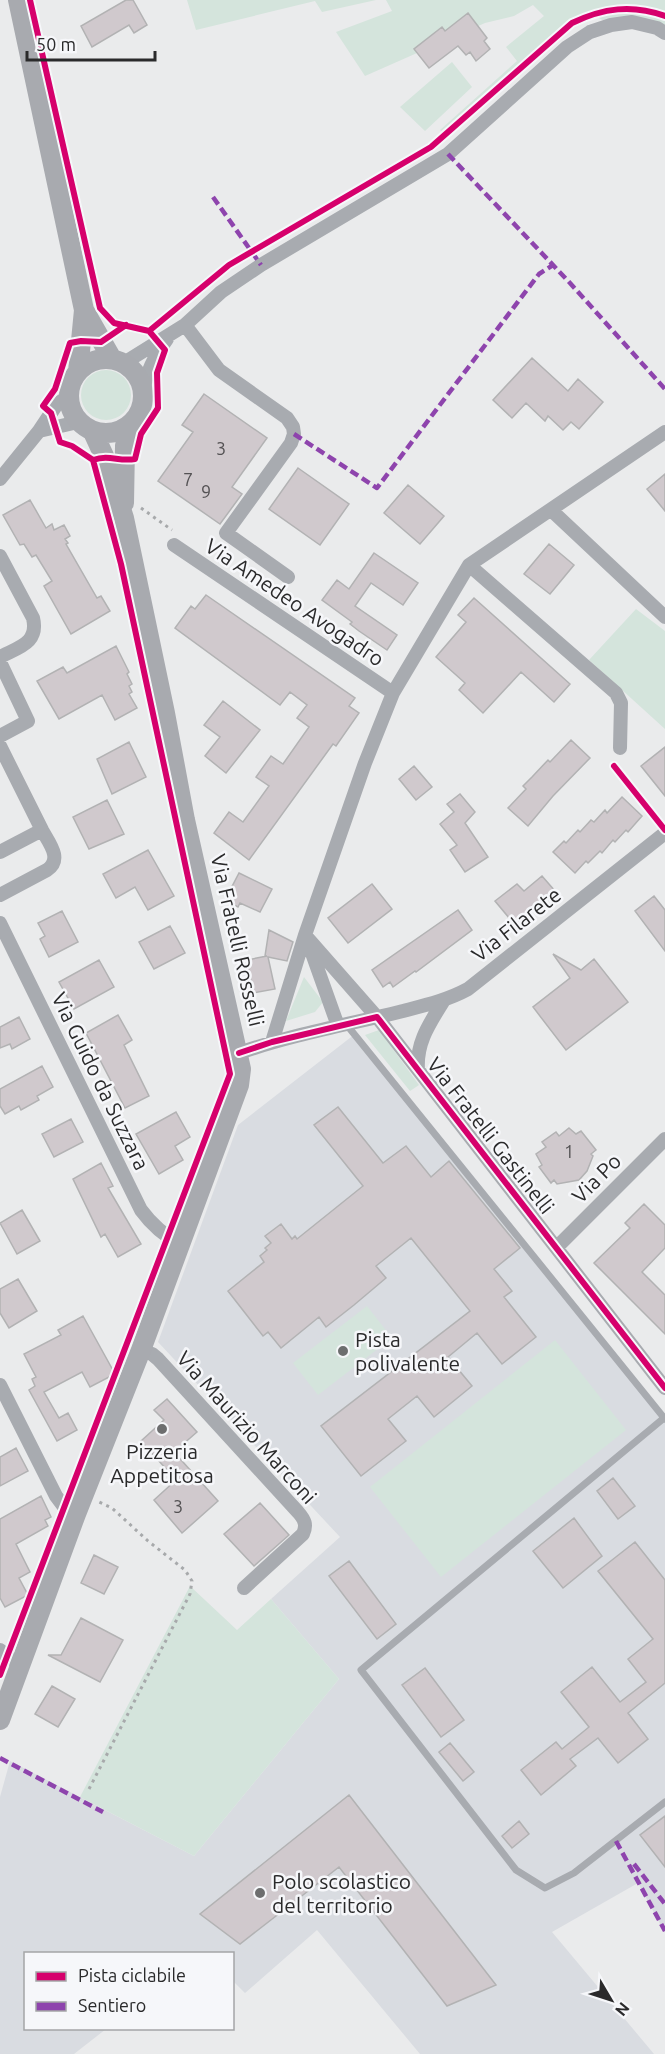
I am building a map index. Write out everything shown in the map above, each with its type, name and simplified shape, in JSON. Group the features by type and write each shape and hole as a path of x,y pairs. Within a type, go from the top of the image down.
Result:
{"street":[{"path":"22,1 84,310 78,372"},
{"path":"0,479 39,431 57,404 68,397 72,379 89,363 118,361 170,334 185,325 221,292 261,265 448,154 567,47 590,32 611,25 632,22 657,28 665,33"},
{"path":"84,310 118,361 138,376 143,394"},
{"path":"185,325 219,370 280,411 293,427 294,434 291,443 226,533 288,577"},
{"path":"143,394 154,358 170,334"},
{"name":"Via Fratelli Rosselli","path":"124,518 125,446 132,423 142,405 143,394"},
{"name":"Via Fratelli Rosselli","path":"0,1720 76,1514 141,1350 239,1085 241,1069 185,820 164,674 124,518 104,456 86,427 73,414 68,397"},
{"path":"39,431 86,427 103,434 123,430 132,423"},
{"name":"Via Amedeo Avogadro","path":"272,1041 305,935 365,763 393,693 469,565 665,432"},
{"path":"551,510 665,617"},
{"name":"Via Amedeo Avogadro","path":"174,545 393,693"},
{"path":"0,556 33,618 35,627 34,634 29,641 0,657"},
{"path":"469,565 616,693 621,703 621,748"},
{"path":"0,662 28,720 0,736"},
{"path":"0,746 55,858 52,866 0,895"},
{"path":"0,852 42,830"},
{"name":"Via Filarete","path":"377,1017 444,1000 468,989 665,833"},
{"name":"Via Guido da Suzzara","path":"0,923 4,941 141,1210 152,1225 166,1237 180,1244"},
{"path":"305,935 342,1025"},
{"name":"Via Fratelli Gastinelli","path":"305,935 377,1017 665,1388"},
{"path":"418,1070 417,1056 420,1043 444,1000"},
{"path":"239,1053 272,1041 377,1017"},
{"name":"Via Po","path":"557,1247 665,1139"},
{"name":"Via Maurizio Marconi","path":"141,1350 158,1359 298,1512 305,1523 306,1528 303,1534 244,1588"},
{"path":"0,1385 56,1496 65,1508 76,1514"},
{"path":"0,1650 20,1664"}],"lane":[{"path":"342,1025 664,1418 362,1670 516,1870 545,1888 574,1873 665,1802"}],"path":[{"path":"84,1496 112,1508 148,1541 185,1570 192,1581 190,1594 89,1789"}],"shaded area":[{"path":"187,0 376,0 322,12 315,1 196,30"},
{"path":"386,0 665,0 665,33 611,25 592,14 572,23 445,135 440,130 517,61 506,47 544,16 533,5 514,16 485,23 365,76 336,32 392,11"},
{"path":"452,62 472,87 425,131 400,107"},
{"path":"101,370 111,370 124,377 131,390 131,400 124,413 111,420 101,420 92,416 85,409 81,400 81,390 85,381 92,374"},
{"path":"636,609 665,631 665,729 589,660"},
{"path":"304,977 323,1002 315,1012 286,1021"},
{"path":"379,1030 419,1085 410,1091 365,1035"},
{"path":"355,1034 665,1420 665,1933 638,1883 552,1932 654,2054 420,2054 317,1930 245,1993 234,1982 234,1952 24,1952 24,2030 105,2030 74,2054 0,2054 0,1797 10,1761 194,1856 339,1679 271,1599 340,1537 158,1342 238,1125"},
{"name":"Pista polivalente","path":"367,1306 392,1338 318,1395 293,1363"},
{"path":"555,1340 626,1430 441,1577 370,1487"},
{"path":"190,1586 237,1630 271,1599 339,1679 194,1856 80,1797"}],"building":[{"path":"126,0 133,0 147,25 134,33 129,25 92,47 81,26"},
{"path":"468,13 487,38 484,41 490,49 476,61 470,52 466,55 458,46 429,68 414,49 442,27 445,31"},
{"path":"532,358 568,391 578,379 603,402 579,429 571,422 563,430 548,416 545,421 526,403 512,418 493,400"},
{"path":"204,394 267,438 232,487 242,494 220,524 158,481 193,432 182,425"},
{"path":"298,468 349,504 320,545 269,509"},
{"path":"665,474 665,511 647,489"},
{"path":"408,485 444,516 420,544 384,513"},
{"path":"30,500 46,528 52,524 54,530 64,525 70,536 65,539 68,543 66,544 97,598 101,596 110,611 71,634 44,586 52,581 36,555 32,557 24,544 20,545 3,515"},
{"path":"549,544 574,565 550,594 524,574"},
{"path":"374,553 418,583 403,605 371,583 355,606 397,635 387,650 359,631 350,624 352,622 322,600 337,580 349,589"},
{"path":"206,595 355,698 349,706 359,713 336,746 333,744 249,860 214,833 229,812 243,822 269,786 256,777 271,756 283,764 309,727 297,718 307,705 290,692 280,705 175,628 191,606 195,609"},
{"path":"474,598 570,684 554,702 521,672 483,713 459,690 465,683 436,657 466,622 458,615"},
{"path":"116,646 129,672 127,674 132,684 129,686 132,692 129,694 137,708 115,720 102,695 59,719 37,681 63,667 67,673"},
{"path":"223,701 260,730 226,773 205,756 220,737 204,725"},
{"path":"571,740 590,758 528,826 508,808 526,789 523,786"},
{"path":"129,742 146,777 112,794 97,759"},
{"path":"665,747 665,796 641,766"},
{"path":"414,766 432,787 416,800 399,779"},
{"path":"460,794 475,812 465,823 488,857 465,872 450,850 457,845 440,824 454,812 447,804"},
{"path":"622,797 642,816 628,832 626,830 615,842 613,840 602,853 600,851 588,863 586,861 575,873 553,852 564,841 566,843 578,830 580,832 591,820 594,822 605,810 607,813"},
{"path":"107,800 124,834 89,849 73,817"},
{"path":"148,850 174,896 148,910 135,887 116,898 103,874"},
{"path":"239,873 272,889 260,912 240,903 238,907 225,900"},
{"path":"542,876 555,891 515,925 495,901 517,884 524,891"},
{"path":"372,884 392,909 348,943 328,918"},
{"path":"654,896 665,910 665,951 635,911"},
{"path":"458,910 472,930 393,987 390,982 383,987 372,970"},
{"path":"62,911 78,942 49,957 40,939 45,936 38,923"},
{"path":"170,926 185,953 154,969 139,942"},
{"path":"269,930 293,942 287,961 268,957 275,989 253,993 247,960 267,956 265,956"},
{"path":"553,954 581,970 594,959 628,1002 566,1050 533,1007 570,978"},
{"path":"99,960 114,987 74,1009 59,982"},
{"path":"118,1015 132,1040 124,1045 149,1096 125,1108 86,1033"},
{"path":"19,1017 30,1039 12,1049 10,1044 0,1048 0,1027"},
{"path":"42,1066 53,1087 37,1096 39,1100 21,1110 19,1106 5,1114 0,1106 0,1089"},
{"path":"338,1107 383,1163 406,1146 431,1177 449,1161 520,1248 494,1269 512,1291 504,1297 536,1337 502,1364 477,1333 448,1357 472,1386 434,1417 417,1396 388,1419 406,1441 361,1476 321,1426 470,1311 411,1238 376,1266 386,1278 326,1327 319,1317 281,1348 268,1332 263,1336 228,1291 264,1262 260,1256 271,1243 265,1236 281,1224 292,1239 295,1236 297,1239 363,1186 314,1125"},
{"path":"176,1112 190,1137 175,1146 183,1160 159,1174 136,1134"},
{"path":"71,1119 83,1142 54,1157 42,1134"},
{"path":"569,1128 576,1134 581,1131 596,1150 591,1154 593,1156 587,1171 579,1180 557,1184 554,1180 551,1183 539,1167 542,1165 536,1154 546,1147 542,1142 556,1132 559,1136"},
{"path":"101,1163 113,1186 108,1188 141,1244 118,1257 105,1234 101,1237 73,1179"},
{"path":"644,1204 665,1225 665,1248 642,1272 665,1295 665,1334 594,1263 630,1228 625,1223"},
{"path":"22,1210 40,1241 17,1254 0,1223"},
{"path":"18,1279 37,1311 9,1328 0,1313 0,1289"},
{"path":"83,1316 115,1374 90,1387 82,1372 44,1392 59,1418 68,1413 77,1430 57,1441 29,1390 35,1386 32,1379 36,1377 24,1354 61,1335 58,1330"},
{"path":"167,1399 197,1432 174,1452 218,1501 182,1533 154,1500 176,1480 141,1441 164,1420 154,1410"},
{"path":"16,1448 28,1471 0,1486 0,1457"},
{"path":"613,1478 635,1506 618,1519 597,1491"},
{"path":"41,1496 51,1517 45,1520 48,1526 16,1544 30,1572 19,1578 28,1595 5,1607 0,1598 0,1519"},
{"path":"260,1503 289,1535 254,1566 224,1534"},
{"path":"574,1518 602,1556 563,1588 533,1551"},
{"path":"635,1542 665,1580 665,1683 628,1713 648,1739 618,1763 598,1738 570,1759 576,1766 541,1795 521,1770 556,1742 562,1749 589,1727 561,1692 592,1667 620,1702 646,1682 628,1659 653,1639 598,1571"},
{"path":"94,1555 118,1567 104,1594 81,1583"},
{"path":"349,1561 396,1624 377,1639 329,1576"},
{"path":"81,1618 123,1640 100,1682 48,1655 61,1655"},
{"path":"425,1668 464,1720 441,1737 402,1685"},
{"path":"52,1686 75,1699 58,1727 35,1714"},
{"path":"450,1743 474,1772 463,1781 439,1752"},
{"path":"349,1795 496,1985 447,2006 339,1867 240,1944 200,1914"},
{"path":"665,1816 665,1867 640,1835"},
{"path":"519,1821 529,1834 512,1848 502,1836"}],"marked path":[{"path":"448,154 570,283 665,389"},
{"path":"213,197 261,265"},
{"path":"294,434 377,488 539,274 553,265"},
{"path":"0,1758 103,1812"},
{"path":"616,1841 665,1931"},
{"path":"634,1864 665,1904"}],"cycle path":[{"path":"0,1675 230,1074 121,564 93,460 135,459 141,434 158,408 157,373 165,350 149,331 114,323 100,308 30,0"},
{"path":"149,331 229,265 431,147 572,23 595,14 618,9 641,10 665,16"},
{"path":"93,460 72,446 60,442 51,413 43,406 55,389 70,343 101,342 126,325"},
{"path":"614,766 665,830"},
{"path":"239,1053 272,1042 377,1017 665,1388"}],"place":[{"name":"Pista polivalente","path":"343,1351"},
{"name":"Pizzeria Appetitosa","path":"162,1429"},
{"name":"Polo scolastico del territorio","path":"260,1893"}]}
